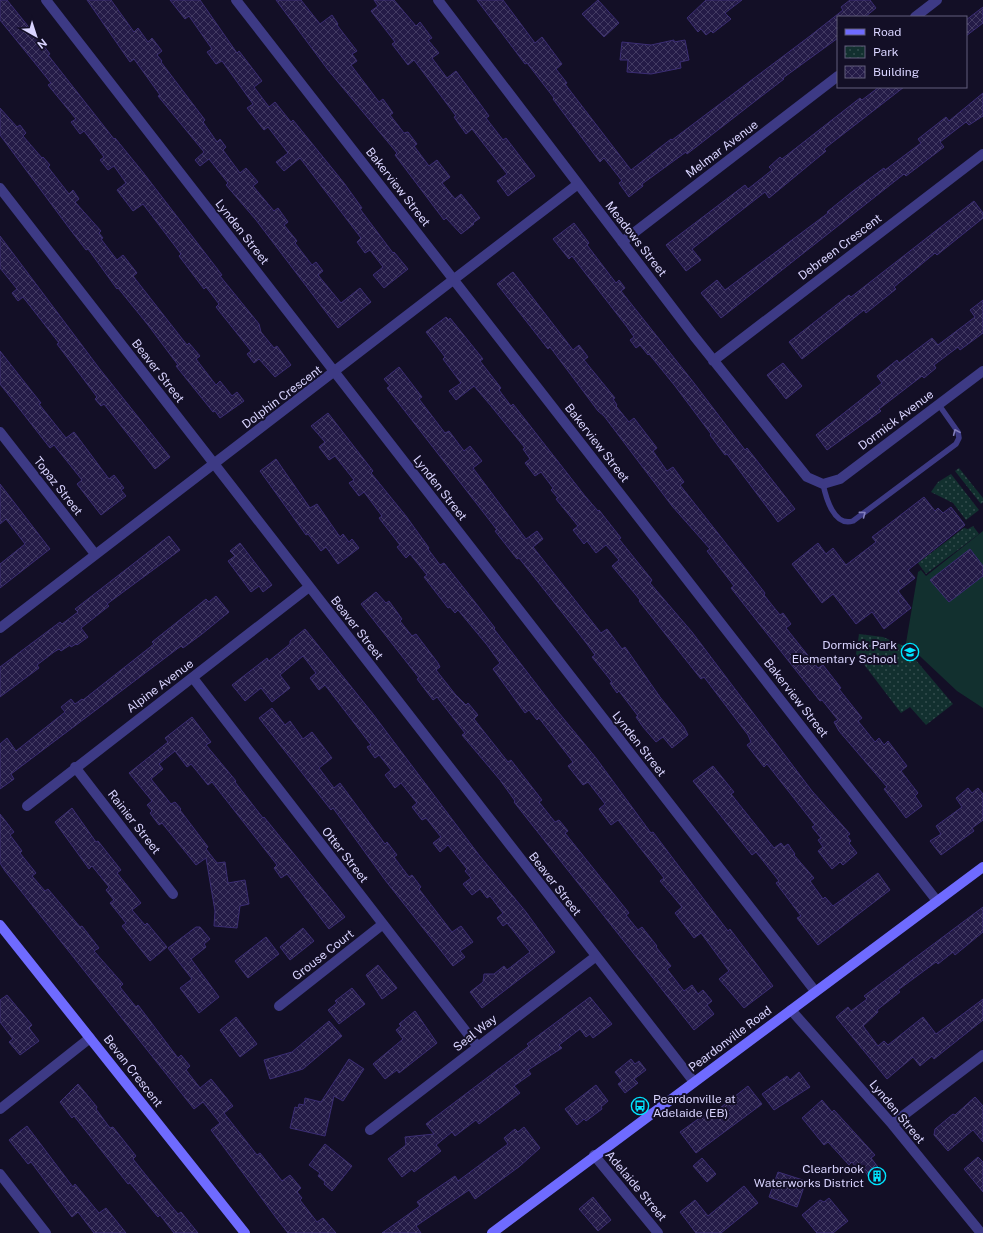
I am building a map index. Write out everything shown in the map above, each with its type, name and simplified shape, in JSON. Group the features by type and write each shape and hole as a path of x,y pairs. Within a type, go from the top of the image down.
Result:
{"main road":[{"name":"Peardonville Road","path":"492,1233 983,867"},
{"name":"Bevan Crescent","path":"0,925 245,1233"}],"street":[{"name":"Lynden Street","path":"46,0 815,991"},
{"name":"Bakerview Street","path":"236,0 938,901"},
{"name":"Meadows Street","path":"438,0 713,361 807,477 823,484"},
{"path":"916,16 937,0"},
{"name":"Melmar Avenue","path":"622,242 837,77"},
{"name":"Debreen Crescent","path":"713,361 983,154"},
{"name":"Dolphin Crescent","path":"0,628 334,373 578,184"},
{"name":"Beaver Street","path":"0,188 595,957 694,1082"},
{"name":"Dormick Avenue","path":"823,484 840,479 983,371"},
{"name":"Topaz Street","path":"0,432 95,554"},
{"name":"Alpine Avenue","path":"27,806 75,767 309,587"},
{"name":"Otter Street","path":"192,678 478,1048"},
{"name":"Rainier Street","path":"75,767 173,894"},
{"name":"Grouse Court","path":"279,1006 383,924"},
{"name":"Seal Way","path":"370,1130 595,957"},
{"name":"Lynden Street","path":"791,1010 892,1124 981,1233"},
{"path":"0,1109 90,1038"},
{"path":"892,1124 983,1055"},
{"name":"Adelaide Street","path":"594,1156 658,1233"},
{"path":"0,1174 46,1233"}],"lane":[{"path":"823,484 827,503 842,522 847,523 853,521 956,444 959,438 958,432 939,405"}],"green space":[{"path":"959,468 983,498 983,502 981,504 955,471"},
{"path":"951,474 979,510 966,520 953,503 931,492 938,482"},
{"path":"973,526 979,534 926,574 918,563 964,528 968,529"},
{"path":"983,531 983,708 957,691 906,643 918,572 921,570 926,576"},
{"path":"859,634 883,637 904,646 953,704 926,725 910,707 901,713 856,654"}],"building":[{"path":"0,0 7,0 40,41 50,54 48,55 114,139 115,138 142,171 222,275 220,276 259,324 261,332 274,348 277,346 291,365 275,377 259,359 254,363 247,354 251,351 216,307 219,304 206,287 204,289 179,256 181,254 143,204 133,211 117,190 126,183 114,166 108,170 100,160 104,157 84,131 80,134 71,122 76,119 48,85 51,83 0,20"},
{"path":"87,0 111,0 134,32 138,28 148,42 152,38 162,51 157,55 162,61 161,62 205,120 203,122 217,142 220,139 226,147 223,150 240,173 246,168 258,182 253,186 274,211 278,208 288,222 284,225 297,241 295,243 312,265 316,262 323,271 318,275 341,303 360,288 371,302 338,328 256,220 226,185 228,183 209,159 200,166 195,160 204,152 158,96 160,95 134,59 130,62"},
{"path":"170,0 200,0 237,53 239,51 262,81 254,87 269,107 275,102 291,122 293,120 344,183 362,208 360,209 393,253 394,252 408,269 384,288 373,275 383,267 370,250 365,253 357,242 361,238 300,158 284,171 276,162 288,153 268,127 264,130 247,108 253,104 222,61 216,64 207,52 212,49 189,16 185,19"},
{"path":"276,0 301,0 320,24 332,15 338,24 337,25 357,51 352,54 357,61 351,65 379,102 383,99 393,113 390,115 404,133 408,132 417,144 414,146 429,166 437,160 450,177 442,183 455,199 461,194 480,218 473,223 474,224 461,234 446,218 444,220 395,155 397,153 328,70"},
{"path":"374,0 394,0 416,26 420,22 432,38 428,40 439,53 432,58 447,78 456,71 489,116 486,118 503,140 506,138 535,176 508,196 497,181 507,174 472,129 466,134 454,117 456,116 414,60 408,65 392,44 395,42 371,11 378,6"},
{"path":"477,0 503,0 535,43 542,37 562,64 556,69 567,83 565,84 631,170 810,36 843,10 841,7 850,0 870,0 876,8 866,16 837,16 837,39 783,78 784,79 687,154 686,152 642,184 643,186 629,197 619,183 622,181 604,158 600,162 553,99 554,98 527,63 525,64"},
{"path":"598,0 619,23 604,37 582,14"},
{"path":"706,0 742,0 725,13 731,19 713,33 711,31 706,35 701,29 698,32 687,18"},
{"path":"983,7 983,23 967,35 967,19"},
{"path":"674,40 674,42 685,40 689,60 680,62 681,68 651,74 627,72 628,60 620,60 622,42 651,45"},
{"path":"878,88 903,88 824,149 826,151 769,198 765,192 692,249 701,260 686,271 666,245 745,185 748,189 772,170 769,167 780,157 782,159 860,98 862,100"},
{"path":"983,93 983,116 969,125 966,122 940,142 944,147 906,176 904,174 721,318 701,293 717,280 725,290 828,213 827,212 853,191 884,168 885,170 921,143 918,139 946,117 949,121"},
{"path":"0,108 17,127 20,125 26,133 23,136 50,165 48,167 69,194 73,190 79,199 75,202 101,231 99,233 103,238 101,239 117,260 123,255 137,273 133,276 187,345 189,343 200,356 196,359 216,385 220,381 232,396 237,392 244,401 220,418 215,411 213,412 176,366 178,365 148,325 118,288 117,289 88,249 86,250 69,228 0,135"},
{"path":"974,201 983,213 983,218 937,255 935,253 894,287 896,289 866,313 864,310 802,359 789,342 849,295 851,297"},
{"path":"574,223 589,243 587,245 616,283 619,280 625,288 621,291 745,450 747,448 795,509 778,522 727,454 725,455 675,386 649,354 648,355 640,345 636,348 630,340 634,337 572,256 569,259 553,239"},
{"path":"0,236 99,368 170,457 155,469 104,404 101,406 95,399 97,397 57,344 59,343 23,297 18,301 12,293 17,289 0,268"},
{"path":"513,272 573,350 579,345 588,357 584,360 615,398 613,399 617,405 616,406 629,422 634,418 657,448 653,451 667,471 673,467 684,482 680,485 765,593 764,595 780,615 783,613 791,624 786,628 818,668 823,665 841,688 839,689 862,718 858,721 875,742 879,738 884,745 888,741 907,766 901,771 918,793 915,796 922,806 906,818 884,789 887,787 839,731 834,722 838,720 822,700 820,701 731,588 734,586 707,551 710,549 672,506 550,347 548,349 497,284"},
{"path":"983,300 983,333 960,350 958,347 934,365 936,368 924,378 922,376 879,409 881,411 827,450 816,435 882,383 877,376 897,360 899,363 932,338 938,345 975,317 970,310"},
{"path":"446,317 449,320 450,318 483,359 480,361 501,388 499,390 511,406 513,404 585,496 598,511 599,510 621,538 619,539 652,580 650,583 692,632 812,791 850,834 847,836 851,841 849,843 857,853 843,865 840,862 832,869 818,851 823,847 818,840 821,838 812,827 815,825 767,764 764,767 747,745 751,742 748,735 704,677 701,679 612,566 619,560 606,545 596,553 587,541 584,544 573,530 578,526 556,499 558,498 551,490 553,488 541,472 535,476 525,463 530,459 523,449 525,448 491,406 474,386 456,400 449,391 461,383 443,359 445,357 426,332"},
{"path":"0,351 41,403 39,404 66,438 74,432 109,479 114,475 124,488 121,490 126,496 101,515 77,484 82,480 54,445 50,448 0,384"},
{"path":"783,363 802,386 786,399 767,375"},
{"path":"399,367 422,397 419,399 445,433 449,431 464,451 470,446 482,461 473,468 526,539 537,531 543,539 533,547 601,633 607,629 622,649 625,647 660,697 684,727 688,735 672,748 663,737 656,742 643,727 636,717 638,716 619,691 617,693 610,683 612,682 592,657 595,655 587,644 519,558 517,559 495,531 497,530 387,388 390,386 384,379"},
{"path":"328,413 373,471 371,473 406,516 440,565 444,563 554,707 596,758 651,833 653,832 728,931 730,929 773,986 744,1008 719,979 729,971 701,933 694,938 675,913 682,907 660,881 664,878 618,820 611,825 599,809 605,804 588,782 583,785 568,766 573,762 539,718 537,720 529,710 525,713 493,669 500,663 487,645 458,610 455,613 450,607 448,608 424,577 427,575 410,554 406,558 397,547 400,545 379,518 382,516 364,492 359,496 349,483 354,480 335,456 329,460 319,447 325,442 311,426"},
{"path":"276,459 310,508 317,504 340,537 343,534 349,542 352,539 359,548 338,564 326,547 321,551 308,534 306,535 260,471"},
{"path":"0,484 50,549 0,588 0,564 25,544 6,519 0,524"},
{"path":"924,497 935,511 938,508 943,513 951,507 965,525 908,570 915,578 898,591 911,608 884,629 872,612 856,624 833,594 822,603 792,564 818,543 826,554 833,548 846,565 876,542 872,537"},
{"path":"169,536 180,550 107,604 109,606 81,628 88,637 77,645 76,644 71,647 70,645 61,651 59,649 54,652 37,665 39,668 0,697 0,667 60,622 62,624 78,612 75,609"},
{"path":"240,543 272,585 263,592 259,586 251,592 228,561 235,556 230,551"},
{"path":"970,549 983,566 983,576 949,602 930,580"},
{"path":"376,592 386,603 389,601 402,619 400,621 412,636 416,634 438,663 440,667 436,670 455,694 466,705 468,703 478,715 474,719 508,762 511,760 542,800 539,802 555,822 559,820 568,831 565,833 629,913 626,915 638,930 642,927 657,946 656,947 671,966 667,969 684,991 692,985 698,994 703,990 712,1001 707,1005 714,1014 694,1030 514,802 515,801 500,780 462,735 465,733 437,697 433,700 417,679 419,678 361,604"},
{"path":"216,596 229,612 202,634 183,648 181,646 11,774 14,779 0,789 0,744 7,738 16,751 65,712 61,707 71,699 75,704 82,699 83,700 154,644 152,642 206,599 209,602"},
{"path":"305,629 373,714 479,855 526,912 555,952 482,1008 470,992 483,982 484,974 494,974 504,966 507,970 530,952 507,923 503,926 497,918 503,913 490,896 487,898 480,889 472,895 463,884 471,878 465,871 467,869 448,845 440,852 433,843 441,837 426,818 422,820 412,807 417,803 401,783 395,788 385,775 391,770 379,755 375,758 367,747 371,745 325,685 319,690 310,678 316,673 303,656 280,675 290,688 272,702 261,688 245,701 232,685 267,658 269,661 290,644 290,641"},
{"path":"272,708 285,725 290,721 303,739 312,732 332,758 319,768 334,788 340,783 385,844 387,842 397,855 394,857 409,877 412,875 421,887 419,889 452,932 461,926 473,942 460,951 465,957 453,966 385,880 333,808 331,810 259,718"},
{"path":"192,717 211,742 206,745 236,781 235,782 263,818 264,817 345,917 329,929 287,874 281,878 274,868 277,865 212,782 208,785 191,764 187,767 175,751 159,764 163,769 151,779 171,804 175,802 181,809 180,810 208,847 206,849 217,863 225,862 228,883 245,880 249,904 240,906 237,928 214,926 215,911 206,858 196,865 162,823 159,825 150,813 152,811 147,805 152,801 129,773 168,742 165,738"},
{"path":"713,766 734,792 731,794 774,848 781,843 784,847 788,844 795,854 794,855 814,878 810,881 823,899 825,897 833,906 878,873 890,890 818,945 797,918 801,916 776,883 779,881 756,852 752,855 693,781"},
{"path":"968,788 972,793 978,788 983,794 983,820 972,828 974,831 941,855 930,841 941,834 936,826 962,807 956,798"},
{"path":"72,808 96,842 98,841 121,870 117,873 141,903 132,910 145,925 147,923 167,947 150,961 122,926 126,923 110,903 114,900 106,890 109,887 92,866 89,869 55,822"},
{"path":"0,814 14,832 10,835 22,851 20,853 36,873 32,876 45,891 48,889 80,927 82,926 99,948 94,951 123,984 120,987 136,1007 138,1005 178,1058 181,1055 190,1066 186,1070 200,1088 211,1079 233,1106 224,1113 257,1155 260,1153 282,1181 290,1175 301,1188 297,1192 302,1198 300,1200 317,1222 323,1218 336,1233 288,1233 211,1130 220,1123 203,1102 194,1109 5,871 0,863"},
{"path":"983,907 983,932 955,955 953,952 938,964 936,962 898,990 900,992 877,1010 878,1012 863,1026 878,1046 884,1041 888,1045 923,1017 936,1034 983,999 983,1020 934,1059 932,1056 920,1066 913,1057 887,1079 836,1017 848,1007 851,1011 867,999 864,996"},
{"path":"196,927 200,927 210,939 204,944 206,947 191,959 219,997 199,1013 180,988 192,979 168,948"},
{"path":"303,928 314,941 290,960 280,947"},
{"path":"266,937 279,954 248,978 235,961"},
{"path":"378,965 397,988 382,999 366,975"},
{"path":"352,988 365,1004 339,1024 328,1010 337,1003 335,1001"},
{"path":"7,995 32,1025 29,1028 39,1041 20,1055 9,1042 13,1039 0,1022 0,1000"},
{"path":"590,997 612,1024 593,1038 590,1034 586,1037 580,1029 559,1045 562,1048 528,1070 531,1074 514,1086 520,1093 479,1124 476,1120 455,1136 452,1132 436,1145 441,1151 414,1172 412,1169 402,1177 388,1159 406,1145 405,1137 434,1134 426,1124 529,1046 527,1044"},
{"path":"415,1011 437,1043 399,1073 397,1070 385,1079 373,1064 403,1039 396,1030 401,1026 399,1024"},
{"path":"236,1017 257,1044 240,1057 220,1030"},
{"path":"329,1021 342,1036 303,1069 270,1079 264,1060 292,1052"},
{"path":"349,1059 364,1069 343,1101 334,1096 325,1136 290,1128 295,1107 298,1108 299,1104 304,1105 305,1098 321,1102"},
{"path":"631,1059 635,1064 639,1061 646,1070 634,1079 638,1083 625,1093 618,1084 622,1081 615,1072"},
{"path":"799,1072 810,1087 774,1110 762,1094 787,1076 790,1080"},
{"path":"78,1084 97,1107 96,1109 110,1128 113,1127 136,1156 133,1159 149,1179 178,1214 181,1212 198,1233 174,1233 160,1215 158,1217 130,1183 128,1184 74,1116 72,1118 60,1102"},
{"path":"596,1085 608,1101 601,1107 602,1109 586,1121 584,1119 577,1125 565,1109"},
{"path":"748,1086 762,1104 696,1153 680,1132 708,1112 711,1115"},
{"path":"975,1097 983,1106 983,1142 973,1130 948,1151 934,1135 935,1129 953,1114 955,1115"},
{"path":"822,1100 832,1112 834,1110 875,1155 871,1158 884,1175 874,1183 861,1167 858,1170 852,1162 849,1165 828,1142 824,1145 802,1118"},
{"path":"27,1126 73,1187 75,1184 99,1213 106,1208 126,1233 94,1233 78,1212 72,1217 31,1162 28,1164 9,1140"},
{"path":"524,1127 540,1148 520,1166 475,1199 469,1190 416,1226 421,1233 382,1233 420,1206 417,1202 455,1176 458,1181 508,1144 504,1138 515,1129 518,1132"},
{"path":"325,1144 352,1166 332,1191 318,1176 320,1173 309,1165"},
{"path":"978,1157 983,1162 983,1192 964,1169"},
{"path":"702,1158 716,1174 707,1182 693,1166"},
{"path":"778,1172 806,1181 797,1207 769,1197"},
{"path":"744,1186 758,1203 721,1233 696,1233 680,1212 695,1200 708,1216"},
{"path":"593,1197 611,1220 598,1231 579,1209"},
{"path":"829,1198 848,1221 833,1233 817,1233 802,1215 820,1200 824,1202"}],"place":[{"name":"Dormick Park Elementary School","path":"910,652"},
{"name":"Peardonville at Adelaide (EB)","path":"640,1106"},
{"name":"Clearbrook Waterworks District","path":"877,1176"}]}
